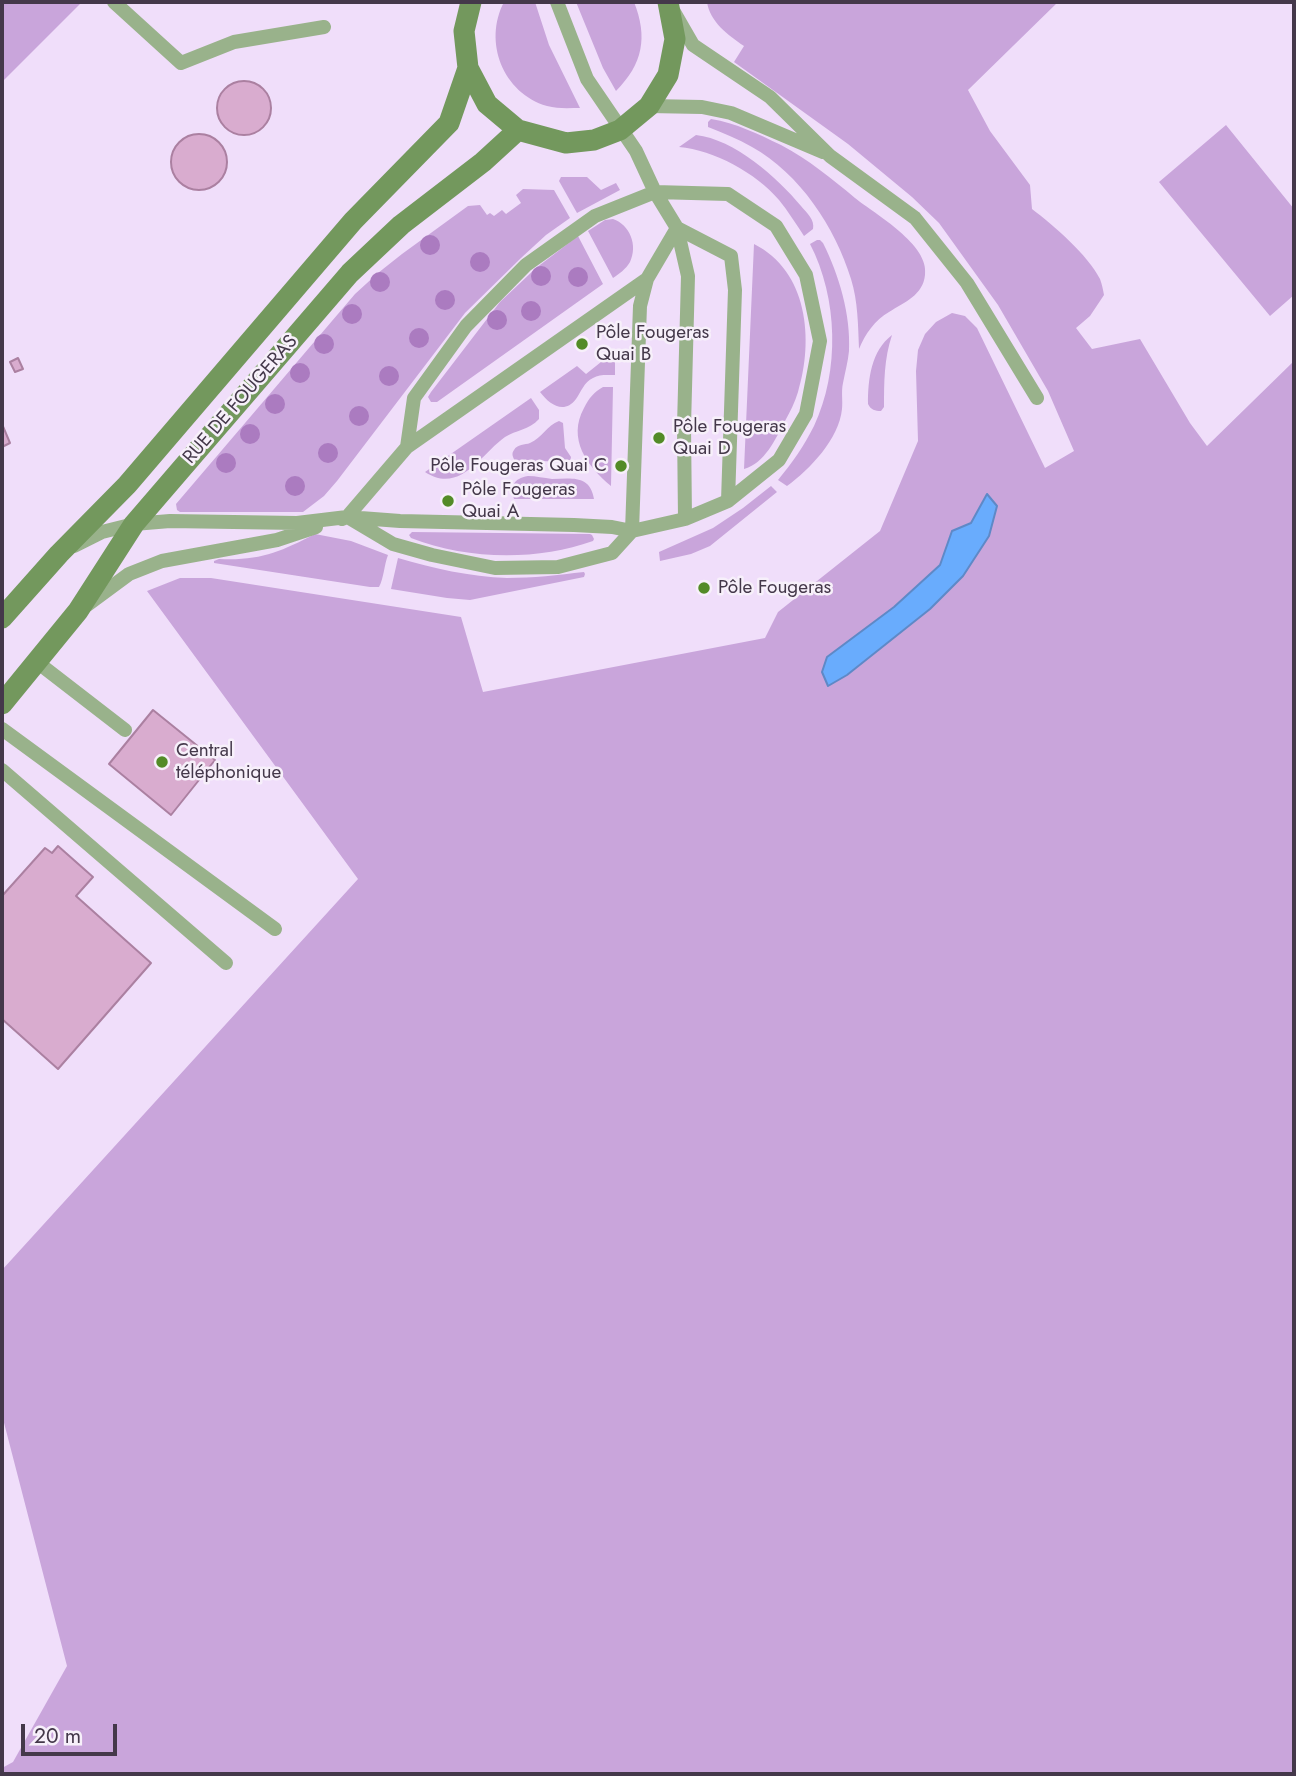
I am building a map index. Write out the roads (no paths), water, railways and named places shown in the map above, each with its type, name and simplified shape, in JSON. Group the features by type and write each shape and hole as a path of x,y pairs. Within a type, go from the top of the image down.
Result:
{"main road":[{"path":"471,2 464,31 468,68 487,104 518,130 566,143 594,140 620,130 649,106 668,75 674,39 669,2"},
{"name":"RUE DE FOUGERAS","path":"2,618 59,554 127,485 353,222 449,123 468,68"},
{"name":"RUE DE FOUGERAS","path":"2,704 78,611 134,524 350,272 401,225 483,162 518,130"}],"lane":[{"path":"114,2 181,63 234,42 324,27"},
{"path":"557,2 587,79 636,151 655,192 677,228 688,276 684,426 685,519"},
{"path":"669,2 693,44 770,97 830,156 915,218 967,283 1037,398"},
{"path":"649,106 702,107 731,113 830,156"},
{"path":"59,554 102,532 134,524 170,521 297,523 347,517 400,521 573,525 632,531 685,519 728,500 779,460 806,414 820,341 806,275 776,226 728,194 655,192 596,216 526,265 466,326 414,398 407,447"},
{"path":"347,517 393,544 495,568 558,567 612,553 632,531 640,306 647,279 677,228"},
{"path":"677,228 731,256 735,290 728,500"},
{"path":"78,611 129,574 162,561 277,540 347,517 407,447 647,279"},
{"path":"37,662 125,730"},
{"path":"2,729 275,929"},
{"path":"2,770 226,963"}],"water":[{"path":"987,494 997,506 989,536 963,576 930,609 847,675 828,686 822,672 827,657 894,607 940,565 952,531 971,523"}],"place":[{"name":"Pôle Fougeras Quai B","path":"582,344"},
{"name":"Pôle Fougeras Quai D","path":"659,438"},
{"name":"Pôle Fougeras Quai C","path":"621,466"},
{"name":"Pôle Fougeras Quai A","path":"448,501"},
{"name":"Pôle Fougeras","path":"704,588"},
{"name":"Central téléphonique","path":"162,762"}]}
